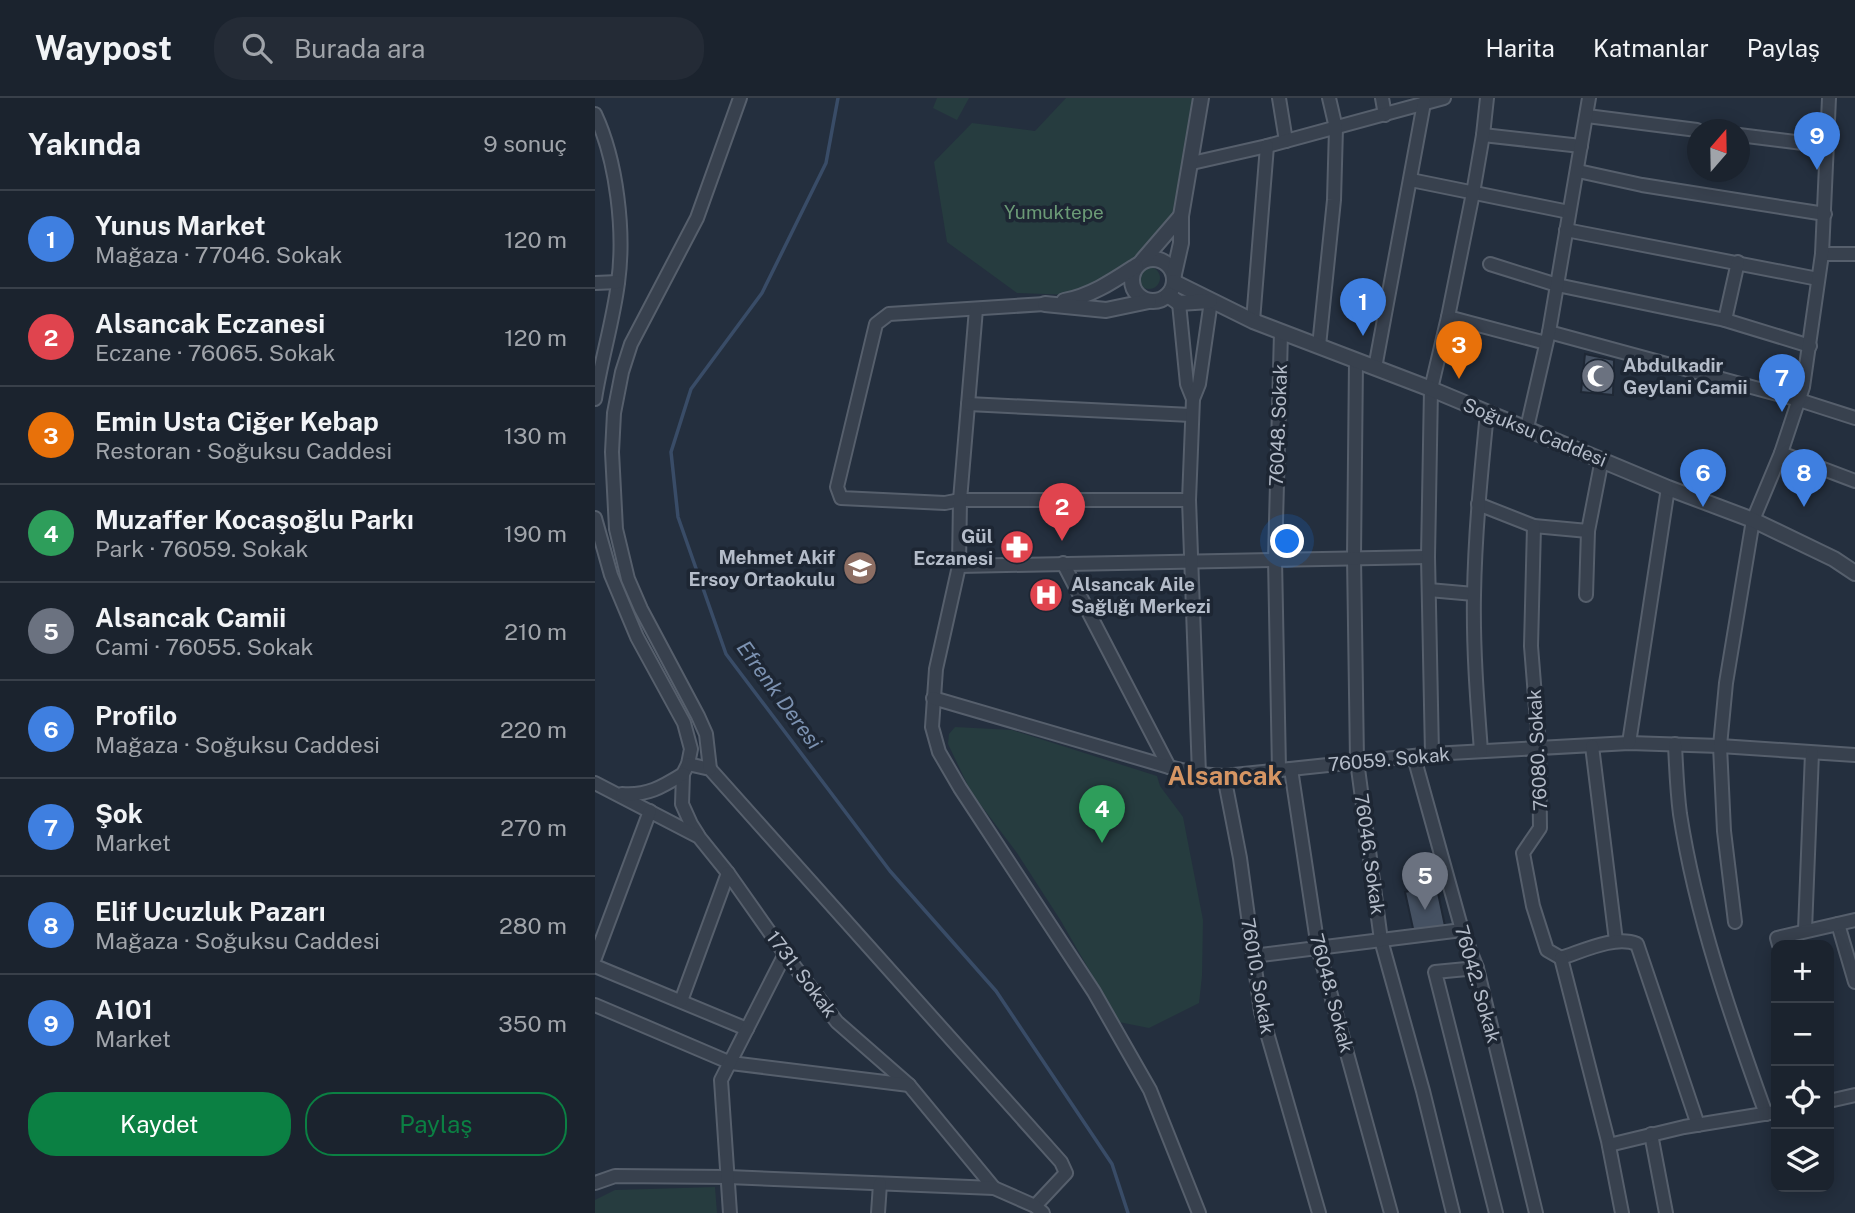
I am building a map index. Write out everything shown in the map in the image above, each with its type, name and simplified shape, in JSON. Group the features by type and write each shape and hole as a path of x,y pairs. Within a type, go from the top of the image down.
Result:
{"street":[{"path":"596,1180 615,1176 728,1177 994,1188 1039,1209 1066,1173 1061,1162 710,769 706,734 628,579 616,529 613,452 614,413 622,372 631,344 697,218 740,98"},
{"path":"1045,304 1106,310 1156,301 1174,288 1181,243 1181,216 1201,98"},
{"path":"1279,98 1286,141"},
{"path":"1318,346 1333,200 1336,128 1329,98"},
{"path":"1382,98 1385,115"},
{"path":"1432,754 1428,557 1431,389 1473,193 1487,98"},
{"path":"1527,428 1548,338 1589,98"},
{"path":"1735,922 1724,831 1720,746 1726,683 1753,520 1781,453 1799,400 1810,346 1825,215 1829,98"},
{"path":"1192,163 1336,128 1432,100"},
{"path":"1375,368 1411,180 1432,100"},
{"path":"595,114 615,182 620,248 618,282 595,399"},
{"path":"1587,116 1687,129"},
{"path":"1483,135 1581,146"},
{"path":"1750,136 1827,146"},
{"path":"1252,321 1267,146"},
{"path":"1578,171 1642,185 1825,215"},
{"path":"1411,180 1569,212"},
{"path":"1149,301 1133,289 1132,273 1181,216"},
{"path":"1566,230 1818,279"},
{"path":"1822,254 1855,254"},
{"path":"1189,500 960,500 945,503 841,498 837,487 876,324 889,314 1045,304 1080,298 1139,263 1159,259 1171,267 1187,384 1193,399"},
{"path":"1725,320 1738,262"},
{"path":"1490,264 1557,285 1725,320 1810,346"},
{"path":"595,284 618,282"},
{"path":"1174,288 1211,301 1199,384 1191,415 1190,561 1199,774"},
{"name":"Soğuksu Caddesi","path":"1174,288 1753,520 1834,559 1855,573"},
{"path":"976,309 960,500 959,566 936,669 932,727 939,752 1094,992 1143,1079 1199,1213"},
{"path":"1448,317 1548,338 1799,400 1855,417"},
{"name":"76048. Sokak","path":"1281,332 1275,559 1285,769 1318,948 1391,1213"},
{"name":"76046. Sokak","path":"1356,361 1354,557 1357,761 1381,940 1423,1091 1453,1213"},
{"path":"968,404 1191,415"},
{"path":"1481,751 1474,653 1474,594 1478,504 1487,413"},
{"path":"1781,453 1855,481"},
{"path":"1586,595 1588,531 1602,459"},
{"path":"1629,743 1668,488"},
{"path":"1478,504 1535,526 1588,531"},
{"path":"595,518 611,575 637,637 684,723 691,749 682,804 699,837"},
{"name":"76080. Sokak","path":"1535,526 1531,646 1539,747 1540,828 1524,853 1533,906 1547,950 1561,958"},
{"path":"959,566 1428,557"},
{"path":"1063,563 1169,767"},
{"path":"1429,590 1474,594"},
{"name":"76059. Sokak","path":"933,698 1169,767 1224,776 1432,754 1629,743 1855,755"},
{"path":"1609,1144 1771,1113 1734,1025 1703,920 1680,813 1675,744"},
{"path":"1592,746 1616,941"},
{"path":"1805,930 1812,753"},
{"name":"76042. Sokak","path":"1414,757 1462,930 1477,968 1536,1213"},
{"path":"613,793 656,791 686,769 710,769"},
{"name":"76010. Sokak","path":"1224,776 1240,858 1261,1012 1319,1213"},
{"name":"1731. Sokak","path":"595,783 699,837 837,1022 909,1085 994,1188"},
{"path":"595,958 650,811"},
{"path":"681,1001 728,873"},
{"path":"1780,940 1805,930 1855,919"},
{"path":"1838,924 1855,982"},
{"path":"1253,956 1462,930"},
{"path":"1622,1213 1609,1144 1561,958 1616,941 1628,940 1637,944 1698,1125"},
{"path":"730,1213 721,1080 785,954"},
{"path":"595,966 747,1029"},
{"path":"1477,968 1435,972 1496,1213"},
{"path":"595,1005 731,1063 909,1085"},
{"path":"1834,1100 1855,1098"},
{"path":"1651,1134 1666,1213"},
{"path":"879,1213 880,1184"}],"green space":[{"path":"937,98 969,98 957,120 933,108"},
{"name":"Yumuktepe","path":"1066,98 1195,98 1180,201 1172,219 1130,266 1072,295 1017,293 947,242 934,162 972,123 1035,131"},
{"path":"1145,267 1153,267 1160,274 1160,282 1153,289 1145,289 1138,282 1138,274"},
{"path":"955,727 1012,730 1157,776 1160,786 1183,817 1203,920 1199,1003 1149,1028 1119,1022 1061,921 1017,853 971,792 948,744 949,734"},
{"path":"715,1187 717,1213 595,1213 595,1200 615,1190"}],"building":[{"name":"Abdulkadir Geylani Camii","path":"1585,354 1614,360 1613,395 1581,392"},
{"path":"1426,887 1427,895 1438,893 1445,926 1414,933 1405,892"}],"waterway":[{"name":"Efrenk Deresi","path":"838,98 826,163 762,293 691,389 671,452 678,517 726,654 890,871 996,991 1112,1164 1128,1213"}],"place":[{"name":"A101","path":"1817,170"},
{"name":"Yunus Market","path":"1363,336"},
{"name":"Abdulkadir Geylani Camii","path":"1598,376"},
{"name":"Emin Usta Ciğer Kebap","path":"1459,379"},
{"name":"Şok","path":"1782,412"},
{"name":"Profilo","path":"1703,507"},
{"name":"Elif Ucuzluk Pazarı","path":"1804,507"},
{"name":"Alsancak Eczanesi","path":"1062,541"},
{"name":"Gül Eczanesi","path":"1017,547"},
{"name":"Mehmet Akif Ersoy Ortaokulu","path":"860,568"},
{"name":"Alsancak Aile Sağlığı Merkezi","path":"1046,595"},
{"name":"Muzaffer Kocaşoğlu Parkı","path":"1102,843"},
{"name":"Alsancak Camii","path":"1425,910"}],"district":[{"name":"Alsancak","path":"1225,776"}]}
